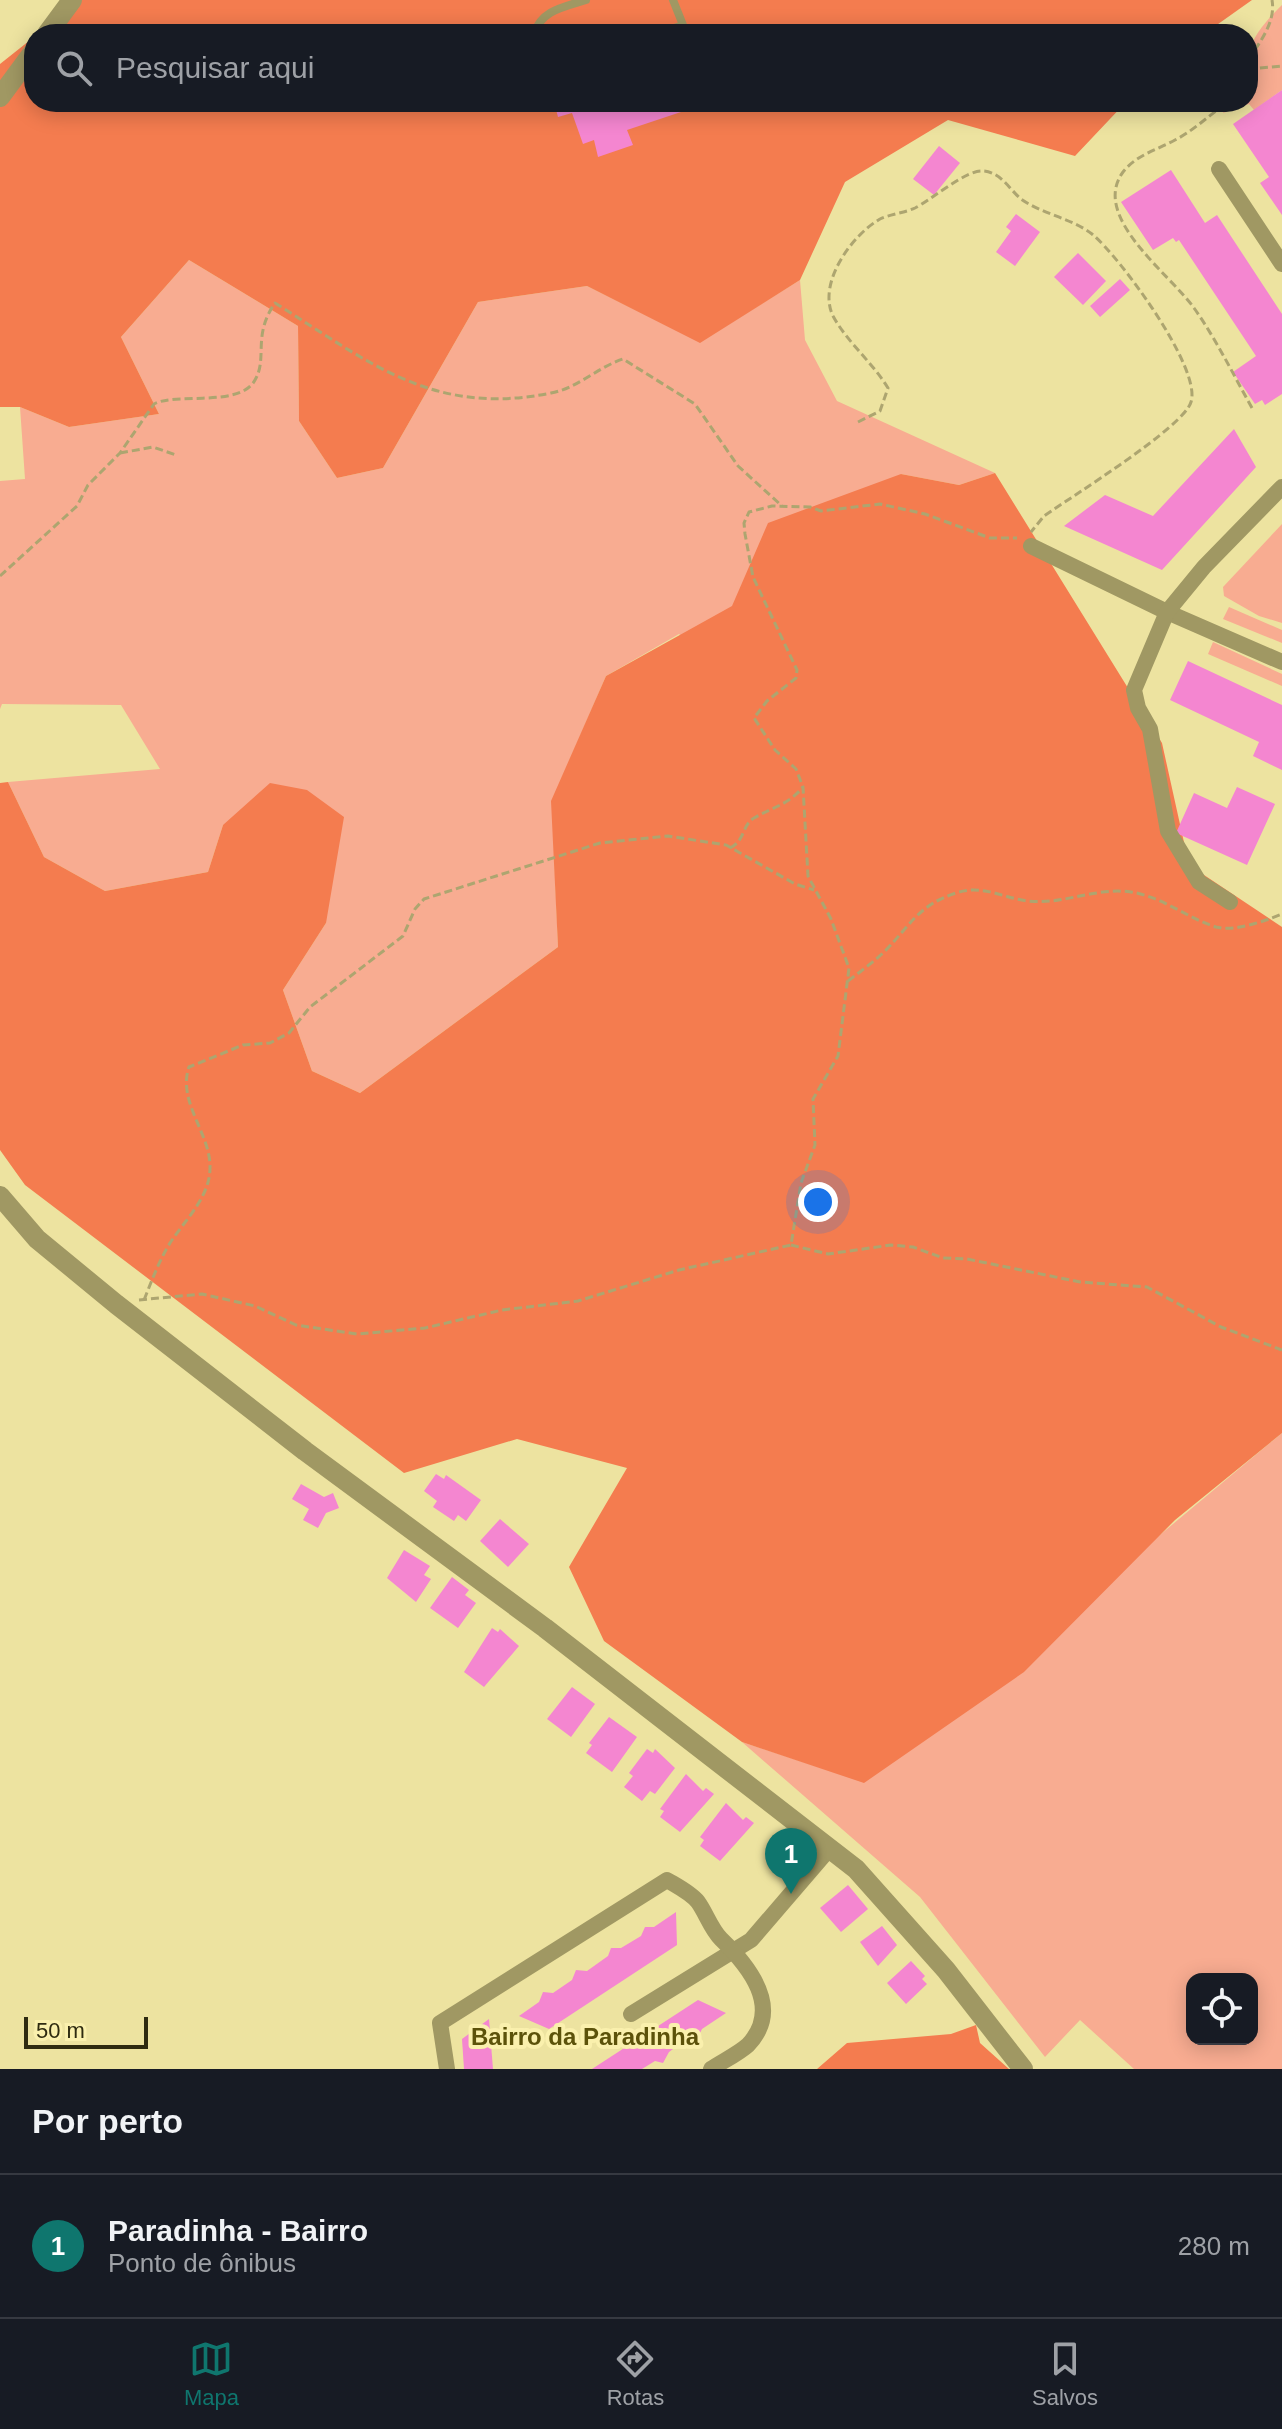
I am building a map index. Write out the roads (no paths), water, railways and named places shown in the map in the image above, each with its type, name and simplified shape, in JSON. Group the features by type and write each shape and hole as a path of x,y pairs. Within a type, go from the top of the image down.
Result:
{"street":[{"path":"54,24 72,0"},
{"path":"0,97 24,65"},
{"path":"1219,169 1282,264"},
{"path":"1230,902 1199,882 1168,831 1150,729 1138,708 1134,690 1167,612 1204,567 1282,487"},
{"path":"1032,539 1167,612 1274,654 1282,662"},
{"path":"4,1207 37,1239 116,1304 856,1869 946,1970 1023,2069"},
{"path":"631,2014 751,1940 830,1848"},
{"path":"447,2069 440,2023 667,1880 696,1899 719,1938 735,1950 759,1989 764,2007 762,2026 747,2046 711,2069"}],"lane":[{"path":"538,24 549,12 586,0"},
{"path":"673,0 683,24"}],"place":[{"name":"Paradinha - Bairro","path":"791,1894"}],"district":[{"name":"Bairro da Paradinha","path":"585,2037"}]}
